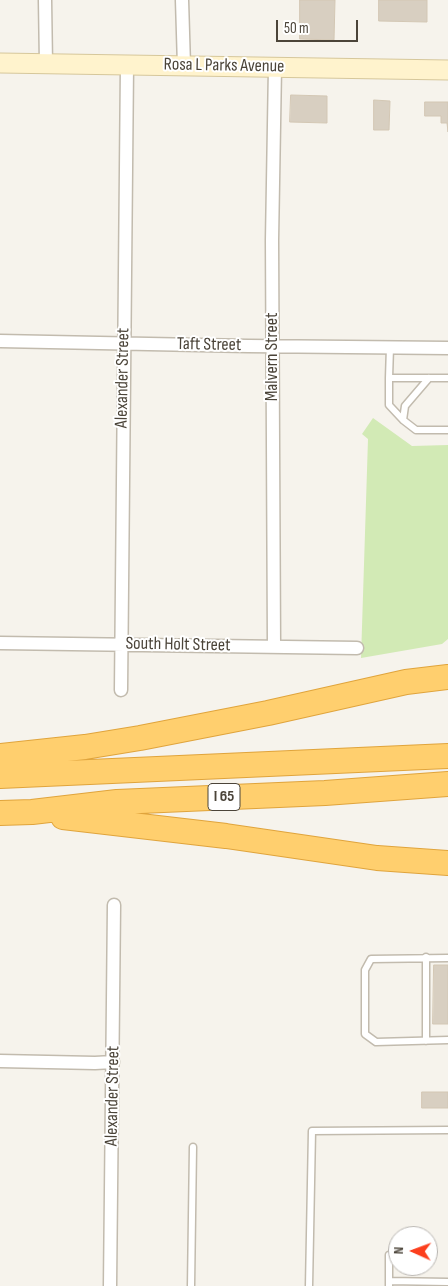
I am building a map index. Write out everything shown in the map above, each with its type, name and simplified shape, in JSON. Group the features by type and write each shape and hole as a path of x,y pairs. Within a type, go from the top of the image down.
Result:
{"highway":[{"path":"0,756 140,738 446,675"},
{"name":"I 65","path":"0,776 448,756"},
{"name":"I 65","path":"0,813 32,812 117,802 325,793 448,784"},
{"path":"32,812 116,824 226,836 377,858 444,864"}],"street":[{"path":"45,0 46,64"},
{"path":"182,0 184,66"},
{"name":"Rosa L Parks Avenue","path":"0,63 448,70"},
{"name":"Alexander Street","path":"121,690 127,65"},
{"name":"Malvern Street","path":"274,647 272,346 275,67"},
{"name":"Taft Street","path":"0,341 448,348"},
{"name":"South Holt Street","path":"0,642 357,648"},
{"name":"Alexander Street","path":"110,1286 114,906"},
{"path":"0,1061 113,1062"}],"lane":[{"path":"390,347 389,406 416,430 448,430"},
{"path":"389,378 448,378"},
{"path":"403,420 405,406 429,378"},
{"path":"426,957 426,1041"},
{"path":"448,958 371,959 365,970 365,1034 376,1042 448,1040"},
{"path":"426,975 433,975"},
{"path":"426,993 433,993"},
{"path":"425,1011 433,1011"},
{"path":"309,1286 312,1131 448,1130"},
{"path":"191,1286 193,1147"},
{"path":"389,1284 448,1282"}],"green space":[{"path":"373,418 412,446 448,445 448,639 442,644 361,658 368,439 362,434"}],"building":[{"path":"300,0 335,0 334,40 300,39"},
{"path":"379,0 427,0 427,22 379,21"},
{"path":"291,95 327,96 327,123 290,122"},
{"path":"374,100 390,101 389,130 374,130"},
{"path":"425,102 448,102 448,132 447,123 441,123 441,116 425,116"},
{"path":"434,965 448,965 448,1024 433,1024"},
{"path":"422,1092 448,1092 448,1108 422,1108"}]}
